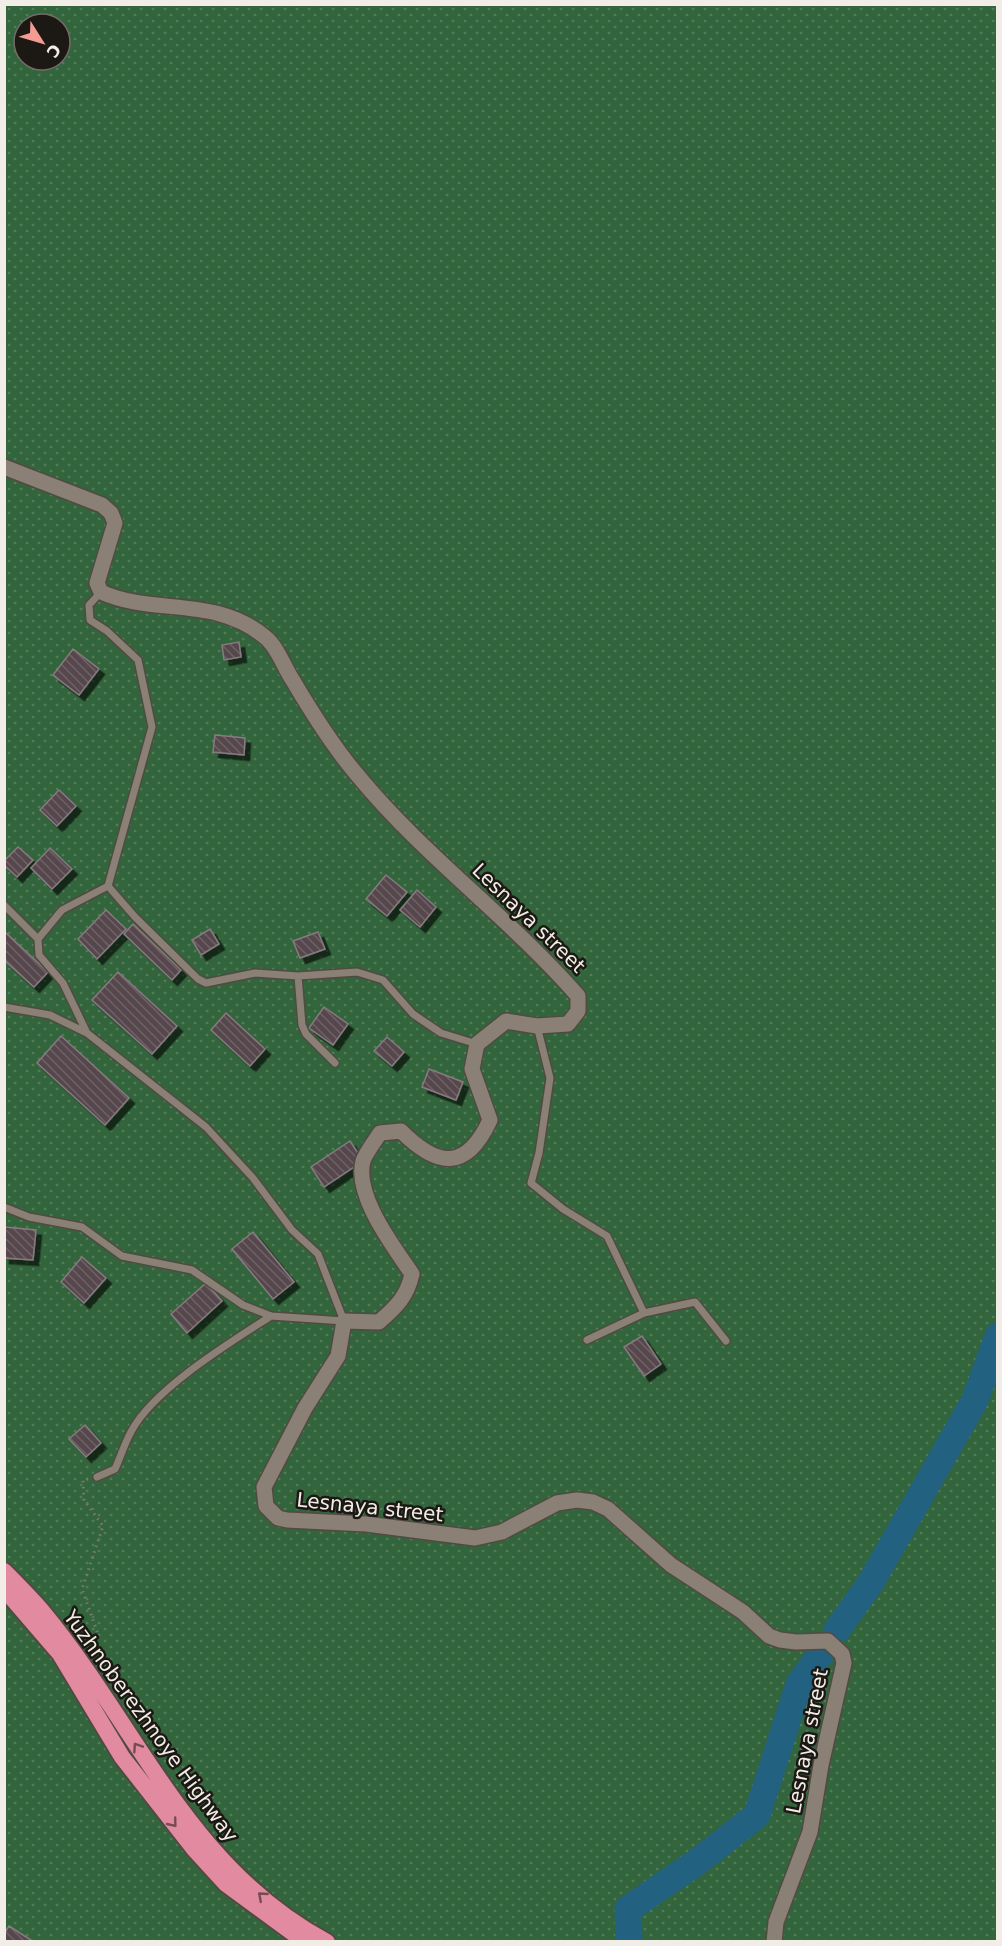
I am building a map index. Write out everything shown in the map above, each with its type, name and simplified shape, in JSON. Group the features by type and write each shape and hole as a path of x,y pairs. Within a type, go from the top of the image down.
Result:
{"highway":[{"name":"Yuzhnoberezhnoye Highway","path":"4,1571 42,1611 205,1843 276,1908 327,1941"},
{"name":"Yuzhnoberezhnoye Highway","path":"4,1589 60,1654 122,1757 194,1849 226,1884 305,1941"}],"street":[{"path":"4,467 102,505 111,513 115,523 97,583 101,592"},
{"name":"Lesnaya street","path":"101,592 140,602 194,607 224,614 267,638 327,736 397,821 542,954 578,996 578,1011 568,1024 537,1026 506,1020 477,1044"},
{"path":"344,1321 380,1322 400,1304 409,1290 412,1274 378,1224 365,1191 363,1161 380,1133 401,1131 418,1148 437,1159 461,1156 472,1149 490,1120 472,1069 477,1044"},
{"name":"Lesnaya street","path":"344,1321 338,1356 305,1408 264,1487 266,1506 278,1518 316,1523 366,1524 475,1538 489,1537 557,1503 577,1500 593,1502 608,1509 671,1565 743,1612 769,1636 796,1642 828,1641 842,1654 844,1663 821,1765 810,1832 776,1922 774,1941"}],"lane":[{"path":"38,939 62,910 108,886 152,727 138,660 107,631 90,620 90,604 101,592"},
{"path":"108,886 135,917 198,979 206,983 255,973 298,976 357,972 383,980 413,1014 441,1033 477,1044"},
{"path":"4,905 38,939 39,955 63,983 87,1033"},
{"path":"298,976 302,1025 306,1034 335,1063"},
{"path":"4,1007 50,1015 87,1033 206,1127 253,1178 292,1230 318,1254 344,1321 271,1316 243,1305 192,1270 122,1256 82,1227 29,1217 4,1206"},
{"path":"537,1026 550,1078 539,1153 531,1183 563,1209 607,1236 644,1313"},
{"path":"587,1340 644,1313 695,1302 726,1341"},
{"path":"97,1477 115,1469 132,1429 154,1403 208,1356 271,1316"}],"path":[{"path":"88,1674 98,1634 82,1589 103,1526 84,1500 83,1480 97,1477"}],"green space":[{"path":"5,5 997,5 997,1941 5,1941"}],"building":[{"path":"239,642 241,657 224,660 222,645"},
{"path":"73,649 99,669 79,695 53,675"},
{"path":"215,735 245,738 244,755 213,752"},
{"path":"59,790 76,806 57,826 40,810"},
{"path":"18,847 33,860 17,877 4,865 4,861"},
{"path":"50,848 72,869 52,889 31,868"},
{"path":"386,875 407,892 387,916 366,899"},
{"path":"417,890 436,907 420,927 400,910"},
{"path":"106,910 126,929 97,959 78,939"},
{"path":"133,924 181,970 172,980 124,934"},
{"path":"210,929 219,944 201,955 192,940"},
{"path":"4,931 48,972 34,987 4,960"},
{"path":"318,932 325,949 300,958 293,941"},
{"path":"118,972 177,1026 152,1054 92,1000"},
{"path":"324,1007 348,1024 333,1045 309,1028"},
{"path":"226,1013 265,1049 250,1066 211,1030"},
{"path":"61,1036 129,1098 105,1125 37,1063"},
{"path":"387,1037 404,1052 392,1066 374,1051"},
{"path":"429,1069 463,1082 456,1100 422,1087"},
{"path":"350,1141 363,1161 324,1187 311,1167"},
{"path":"4,1227 36,1230 33,1260 4,1258"},
{"path":"253,1232 294,1282 273,1299 232,1249"},
{"path":"82,1257 106,1278 84,1303 61,1282"},
{"path":"206,1283 222,1301 187,1333 171,1314"},
{"path":"642,1336 661,1364 644,1376 624,1347"},
{"path":"85,1425 101,1443 86,1457 69,1439"},
{"path":"9,1926 31,1940 30,1942 4,1942 4,1934"}],"waterway":[{"path":"837,1630 871,1582 975,1400 998,1336"},
{"path":"629,1942 628,1909 697,1862 757,1815 799,1684 822,1652"}]}
